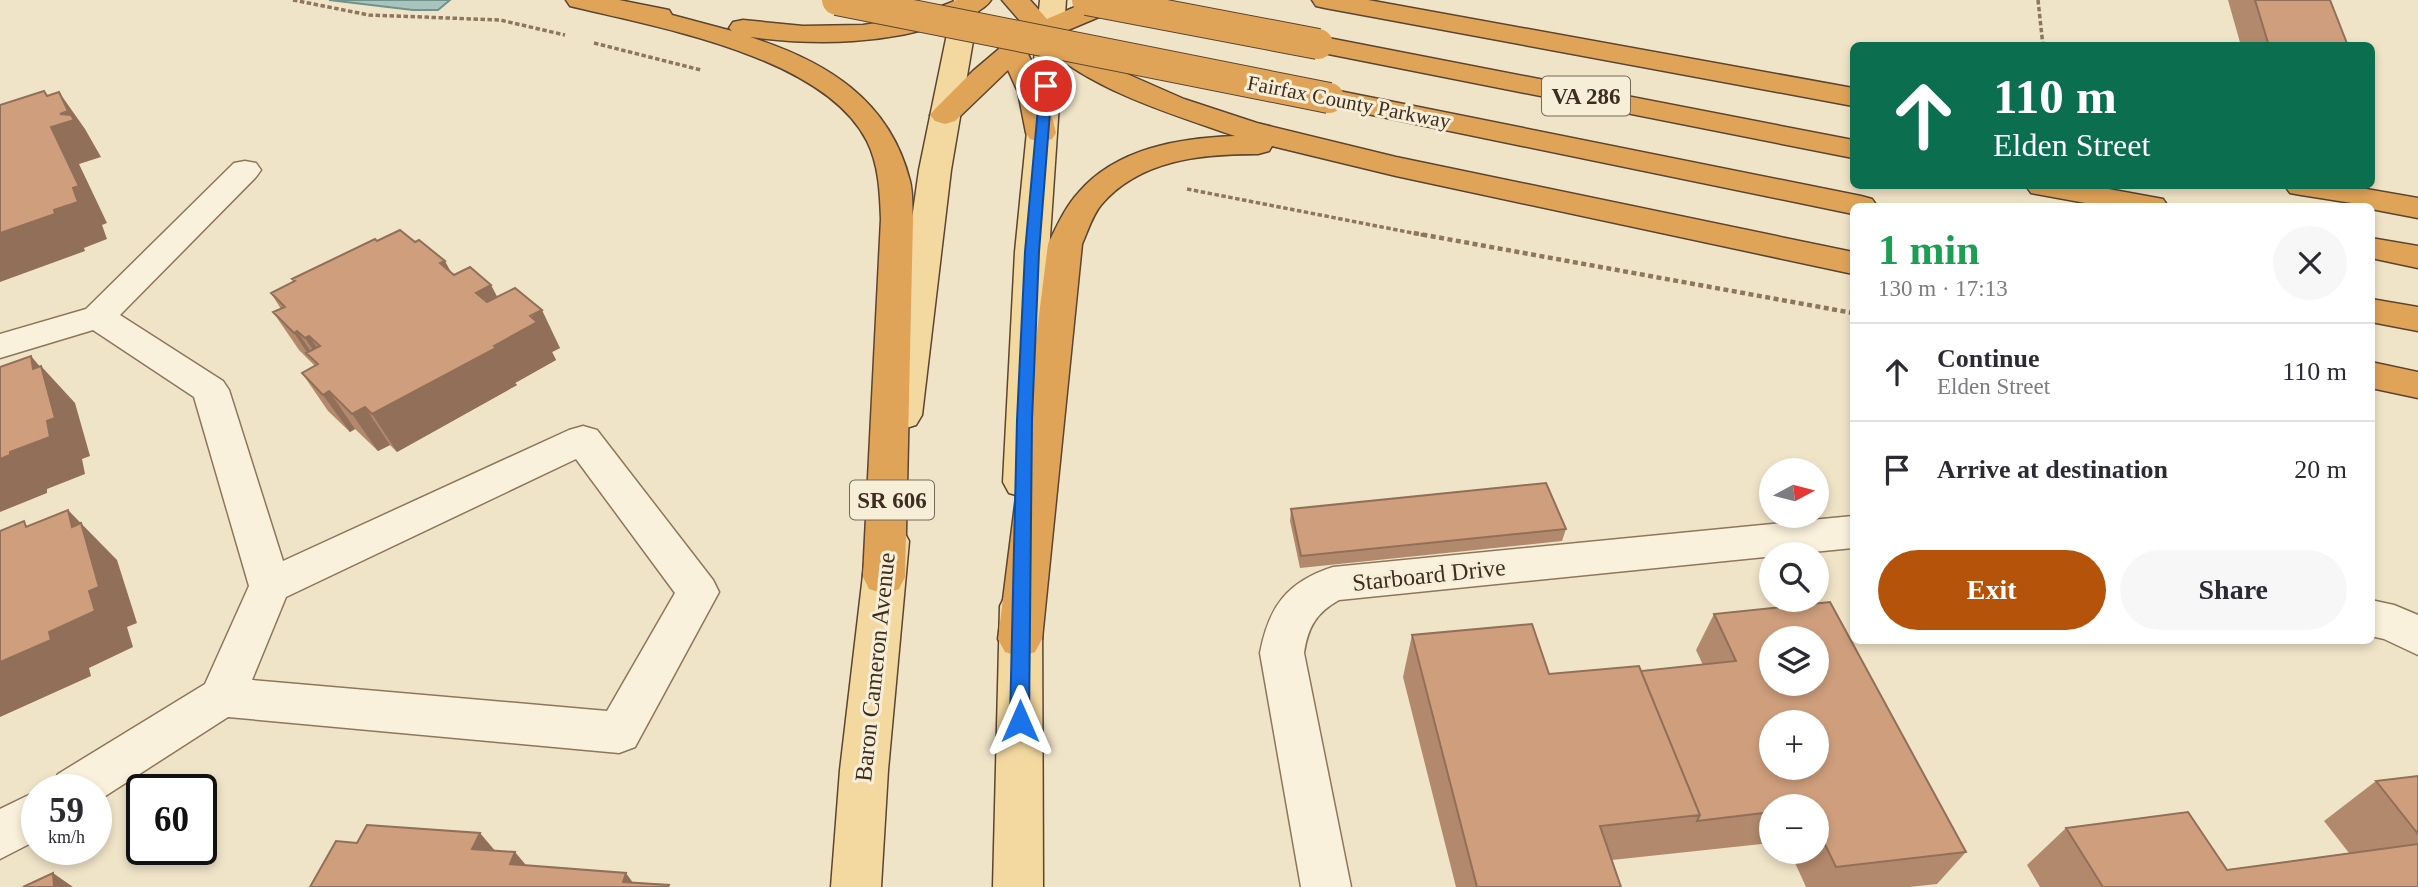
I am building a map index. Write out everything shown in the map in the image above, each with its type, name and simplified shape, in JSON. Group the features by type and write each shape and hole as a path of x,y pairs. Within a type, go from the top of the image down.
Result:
{"highway":[{"path":"579,0 633,12 773,54 830,82 852,101 886,150 895,181 897,219 884,577"},
{"name":"Fairfax County Parkway","path":"837,0 1850,204"},
{"path":"1014,0 1049,25 1066,53 1148,96 1225,123 1326,150 1850,262"},
{"name":"VA 286","path":"1087,0 1850,148"},
{"path":"945,115 973,83 1049,25 1116,0"},
{"path":"1325,0 1850,96"},
{"path":"633,12 799,35 832,35 898,30 943,17 973,2 1003,27 1032,92 1041,142"},
{"path":"1020,639 1065,244 1078,216 1092,196 1116,177 1142,162 1170,152 1198,146 1233,144 1326,150"},
{"path":"2058,189 2136,203"},
{"path":"2317,189 2418,208"},
{"path":"2375,249 2418,257"},
{"path":"2375,311 2418,319"},
{"path":"2375,376 2418,385"}],"main road":[{"name":"SR 606","path":"945,115 973,2"},
{"path":"1018,887 1025,420 1049,25"},
{"name":"Baron Cameron Avenue","path":"856,887 864,770 884,577 933,183 945,115"}],"street":[{"path":"0,346 98,317 245,170"},
{"path":"98,317 210,390 270,586 222,697 99,774"},
{"path":"222,697 619,733 698,592 583,440 270,586"},
{"name":"Starboard Drive","path":"1326,887 1282,653 1286,629 1307,598 1333,584 1850,532"},
{"path":"2375,619 2394,623 2418,636"},
{"path":"0,836 21,823"}],"path":[{"path":"2038,0 2043,42"}],"water":[{"path":"329,0 450,0 438,10 413,10"}],"building":[{"path":"2255,0 2330,0 2346,42 2268,42"},
{"path":"44,91 47,96 59,92 68,111 60,114 71,115 74,120 51,127 79,186 73,188 78,202 54,210 55,214 0,233 0,105"},
{"path":"400,230 415,242 419,240 445,261 440,263 454,275 470,267 491,285 476,293 487,302 515,288 542,310 530,316 537,322 494,346 496,348 372,414 365,407 352,414 329,391 323,395 302,373 318,364 306,353 320,346 309,336 305,338 297,331 294,333 273,312 285,307 271,293 295,281 292,279 375,239 377,241"},
{"path":"31,356 33,369 41,366 55,418 47,421 50,437 10,452 10,455 0,459 0,367"},
{"path":"1546,483 1566,529 1301,556 1291,509"},
{"path":"68,510 72,527 81,523 99,587 89,591 95,611 49,632 51,640 0,662 0,531 24,521 26,527"},
{"path":"1830,602 1850,639 1850,644 1853,644 1966,852 1836,867 1829,853 1829,794 1759,794 1759,813 1697,821 1700,815 1641,671 1736,661 1714,614 1759,609 1759,612 1829,612"},
{"path":"1532,624 1549,674 1639,666 1700,815 1600,826 1621,887 1477,887 1412,635"},
{"path":"2418,776 2418,834 2376,781"},
{"path":"2188,812 2227,870 2418,844 2418,887 2103,887 2066,828"},
{"path":"367,825 480,833 472,849 515,852 510,864 626,873 623,882 669,885 310,887 336,841 357,843"},
{"path":"53,873 54,887 23,887"}],"route":[{"path":"1020,721 1025,420 1032,252 1046,86"}]}
